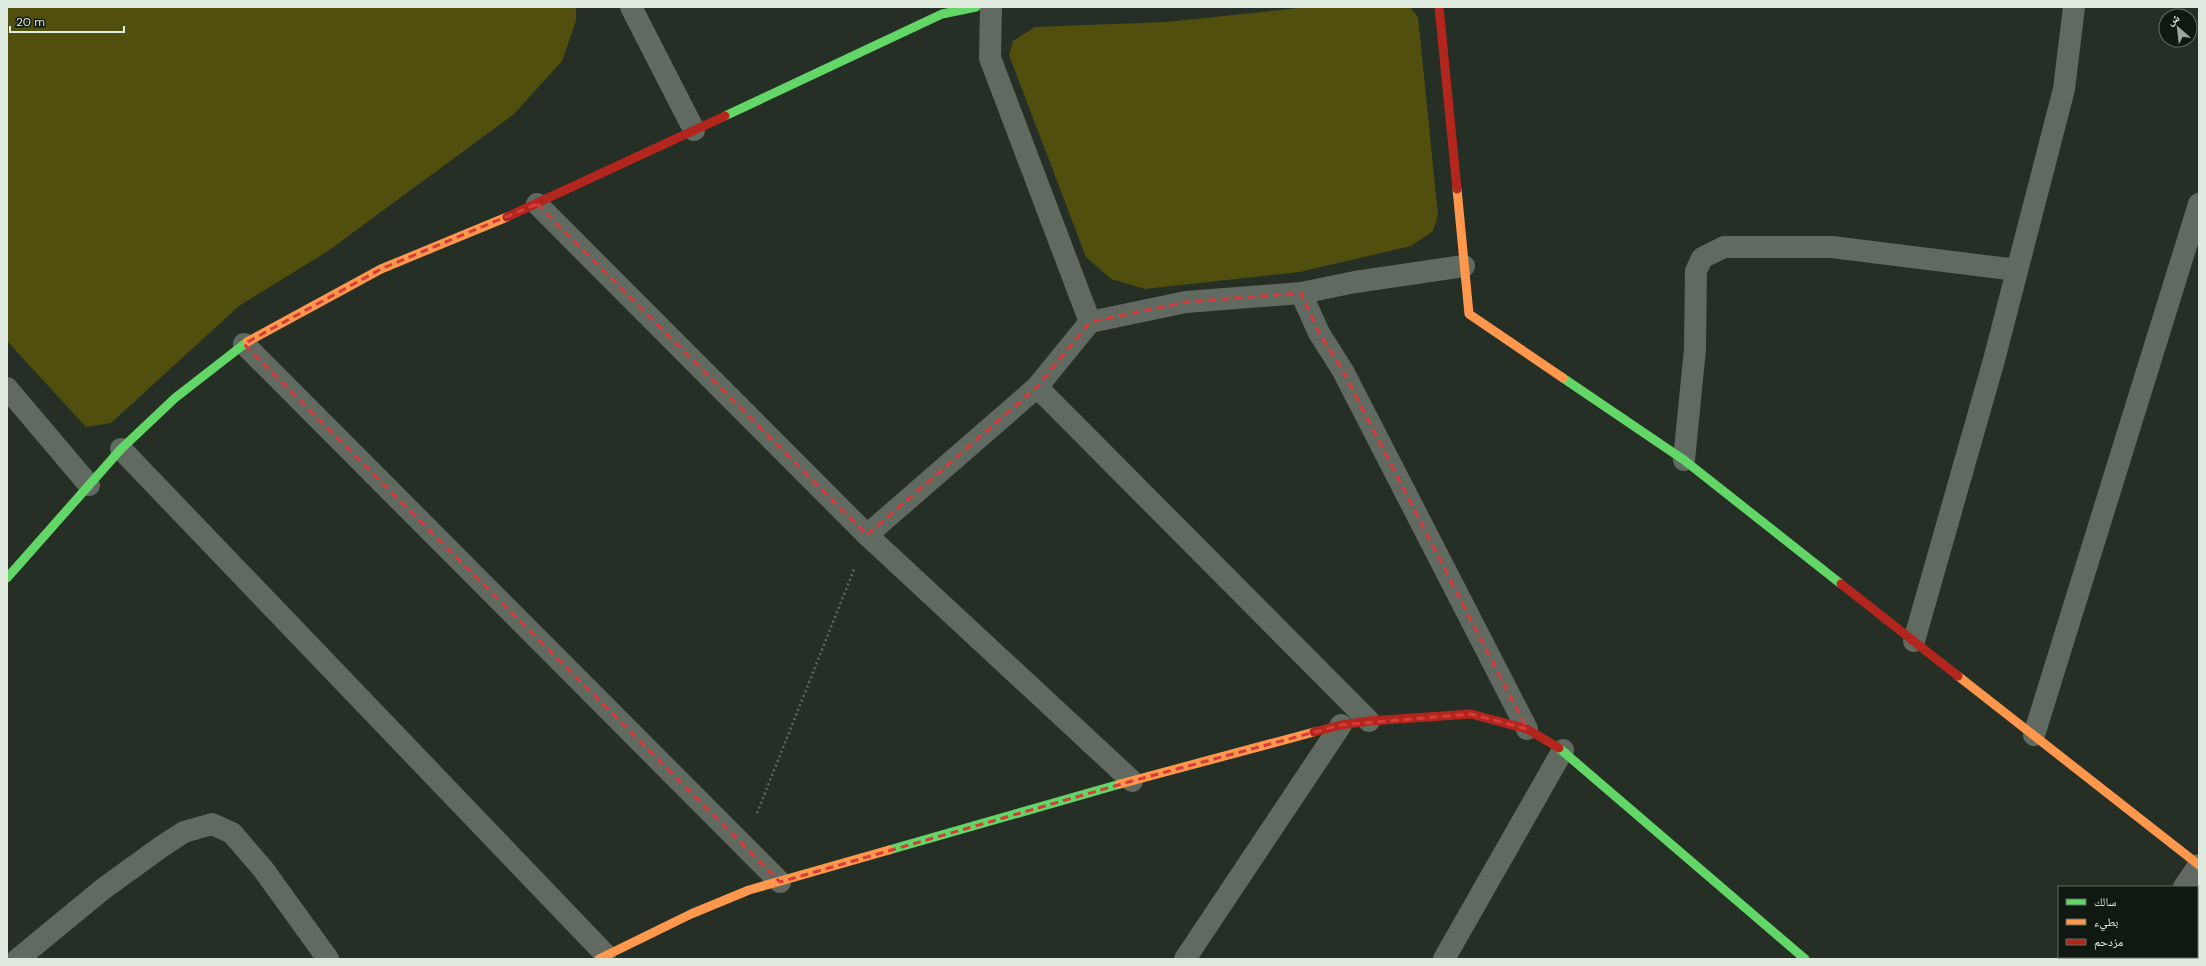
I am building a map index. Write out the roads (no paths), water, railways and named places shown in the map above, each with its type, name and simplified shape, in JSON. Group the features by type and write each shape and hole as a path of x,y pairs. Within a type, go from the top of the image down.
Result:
{"street":[{"path":"632,7 694,130"},
{"path":"7,578 121,449 175,398 244,344 381,269 448,243 537,204 942,14 976,7"},
{"path":"991,7 990,58 1090,322"},
{"path":"1439,7 1469,314 1684,460 2199,865 2185,886"},
{"path":"1914,641 1994,360 2064,89 2074,7"},
{"path":"537,204 867,535 1132,781"},
{"path":"2034,735 2199,204"},
{"path":"1684,460 1695,349 1696,272 1702,258 1724,247 1832,247 2017,270"},
{"path":"867,535 1037,387 1090,322 1186,302 1301,293 1355,282 1464,266"},
{"path":"1301,293 1319,334 1343,371 1527,729"},
{"path":"244,344 780,882"},
{"path":"1037,387 1369,721"},
{"path":"7,388 89,485"},
{"path":"121,449 602,957 749,890 1132,781 1341,725 1369,721 1471,714 1527,729 1563,750 1805,959"},
{"path":"1185,959 1341,725"},
{"path":"1444,959 1563,750"},
{"path":"18,959 103,889 161,847 184,832 212,824 232,833 263,869 328,959"}]}
